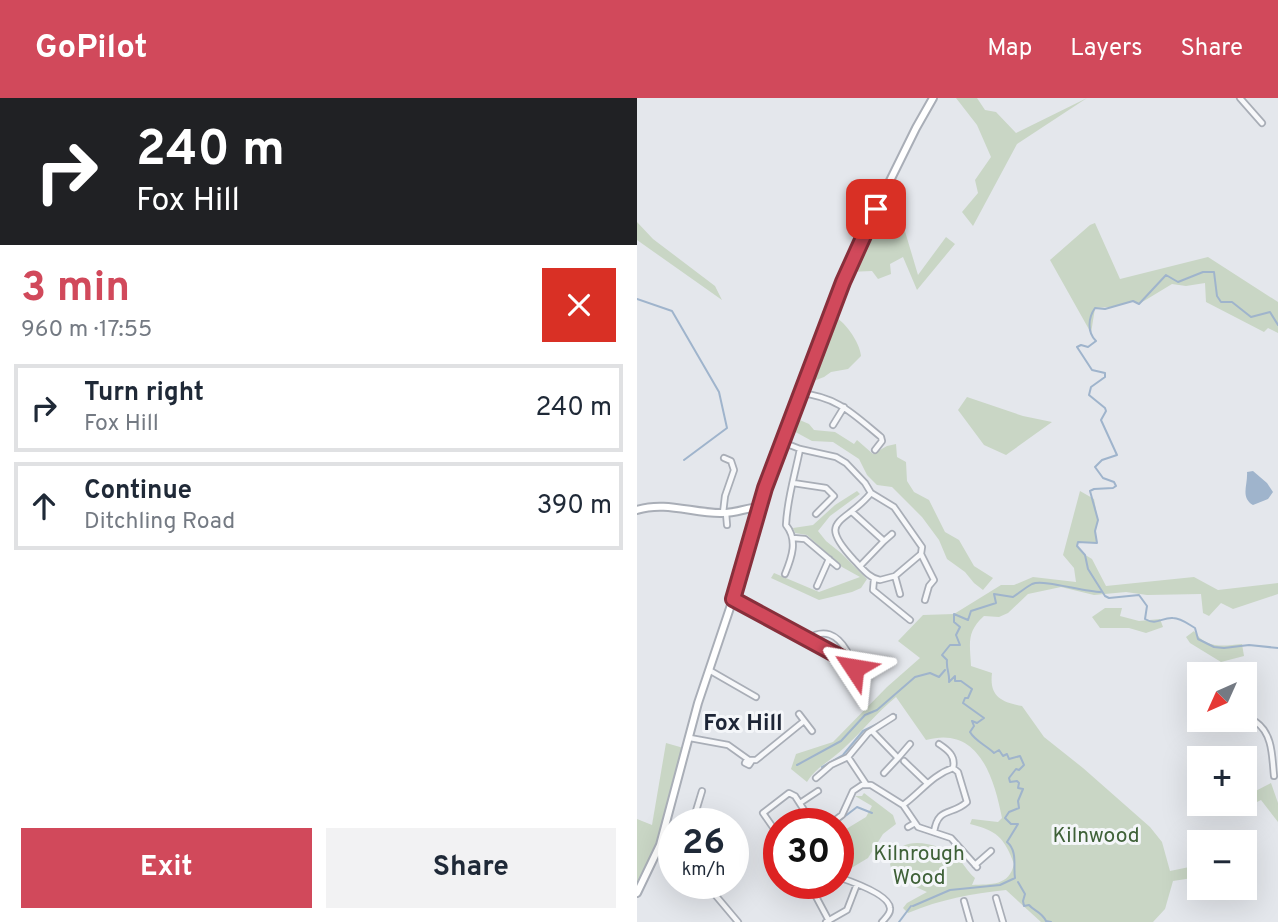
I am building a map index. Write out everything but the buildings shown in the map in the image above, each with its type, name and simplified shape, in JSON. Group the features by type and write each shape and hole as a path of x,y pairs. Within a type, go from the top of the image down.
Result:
{"main road":[{"path":"670,808 759,508 800,393 843,282 876,209 933,98"},
{"path":"637,510 666,506 694,512 725,513 759,508"},
{"path":"637,893 658,850"}],"street":[{"path":"1240,98 1262,123"},
{"path":"800,393 828,398 844,407 881,437 882,441 875,450"},
{"path":"833,425 844,407"},
{"path":"782,442 836,457 846,463 871,493 894,507 922,547 921,554 934,580 925,600"},
{"path":"785,574 793,555 792,531 786,524 789,505 787,497 793,483 800,449"},
{"path":"727,525 725,496 734,470 734,464 728,458"},
{"path":"793,483 826,488 834,496 816,514"},
{"path":"871,493 837,523 834,536 874,579 895,576 921,554"},
{"path":"852,512 884,541"},
{"path":"860,565 892,534"},
{"path":"793,538 805,539 837,566"},
{"path":"817,586 829,559"},
{"path":"895,576 900,594"},
{"path":"874,579 873,590 911,620"},
{"path":"733,599 855,665"},
{"path":"806,640 815,634 827,633 834,636 847,651 846,661"},
{"path":"709,670 756,698"},
{"path":"799,714 812,731"},
{"path":"816,778 831,765 848,757 861,741 894,717"},
{"path":"690,738 727,745 749,760 804,721"},
{"path":"1257,723 1269,739 1274,776"},
{"path":"873,732 898,758"},
{"path":"884,773 910,744"},
{"path":"939,744 952,754 955,761 953,768"},
{"path":"848,757 866,784 889,794 903,805 915,823 925,830 951,838 976,866 991,851"},
{"path":"904,761 927,783"},
{"path":"903,805 941,772 953,768"},
{"path":"933,832 936,820 944,812 967,803 958,772 953,768"},
{"path":"845,808 853,791 866,784"},
{"path":"697,808 702,791"},
{"path":"800,803 818,791"},
{"path":"767,808 789,793 795,796 803,808"},
{"path":"908,827 915,823"},
{"path":"854,883 871,890 888,903 890,913 882,922"},
{"path":"817,899 827,921 847,910 857,884"},
{"path":"996,898 1003,922"},
{"path":"719,899 738,922"},
{"path":"964,901 970,922"}],"green space":[{"path":"956,98 977,98 985,110 996,112 1016,133 1087,98 1017,144 973,226 962,212 978,193 975,180 991,157 977,125"},
{"path":"881,199 904,228 918,275 946,237 955,244 917,290 903,257 890,264 891,274 878,279 872,271 848,272"},
{"path":"637,222 653,239 715,286 722,300 637,240"},
{"path":"1095,223 1120,279 1208,257 1278,302 1278,333 1268,328 1264,332 1206,302 1205,283 1186,286 1172,284 1139,304 1133,301 1095,308 1091,333 1050,260"},
{"path":"831,314 851,332 861,356 848,369 831,372 803,385"},
{"path":"967,397 1023,416 1052,422 1006,455 984,445 958,410"},
{"path":"795,418 809,424 814,430 835,432 854,444 857,440 873,454 896,444 897,457 906,462 907,481 914,492 929,500 945,532 959,540 974,566 993,578 983,590 947,559 939,540 922,517 892,487 877,485 867,475 859,459 833,442 812,441 790,429"},
{"path":"857,491 860,494 830,516 818,531 867,579 861,588 819,600 771,578 774,573 819,592 860,577 842,567 807,535 795,533 793,528 813,525 835,505"},
{"path":"1080,491 1094,499 1098,520 1095,531 1097,543 1078,543 1077,546 1092,559 1106,586 1194,577 1218,590 1278,583 1278,594 1233,609 1221,603 1209,616 1203,613 1201,594 1147,595 1126,592 1094,595 1061,587 1028,594 1008,613 999,617 984,616 972,633 971,666 992,673 993,688 998,697 1008,703 1022,706 1044,737 1150,827 1162,842 1170,871 1187,867 1187,879 1173,881 1165,909 1153,922 1041,922 1006,890 956,898 908,913 903,908 907,903 927,892 907,883 892,872 890,864 903,846 923,843 952,853 975,878 972,885 999,882 1012,871 1014,864 998,836 987,829 970,824 972,819 998,822 1002,818 994,787 981,758 959,740 944,737 926,740 896,697 807,782 791,769 796,754 833,742 920,658 898,641 923,615 954,614 1001,585 1014,585 1033,577 1076,582 1074,568 1063,555"},
{"path":"1105,608 1122,608 1120,616 1139,621 1160,619 1163,627 1146,633 1129,628 1100,628 1092,617"},
{"path":"1194,631 1209,644 1242,644 1244,656 1221,662 1190,643 1186,637"},
{"path":"666,743 687,749 670,808 658,808 658,849 637,893 637,819 652,825"},
{"path":"1271,783 1278,803 1278,822 1261,800 1257,802 1257,790"},
{"path":"864,793 893,815 896,824 883,834 868,858 854,866 854,824 866,817 872,806 855,796 862,796"}],"water":[{"path":"1253,471 1273,492 1268,499 1253,505 1249,502 1245,490 1247,472"}],"waterway":[{"path":"1278,325 1270,312 1251,317 1232,302 1221,302 1217,296 1214,272 1203,272 1178,282 1166,275 1139,304 1133,301 1105,309 1095,308 1090,325 1096,341 1088,347 1077,347 1092,370 1105,373 1105,377 1091,387 1089,395 1105,408 1101,420 1117,455 1102,460 1095,467 1103,478 1114,482 1116,486 1090,491 1098,520 1095,531 1097,543 1078,542 1077,546 1085,555 1088,569 1105,596 1109,598 1139,595 1147,606 1145,619 1153,622 1169,618 1182,620 1195,628 1198,639 1214,647 1249,645 1278,648"},
{"path":"637,299 672,311 719,392 727,428 684,460"},
{"path":"913,906 950,890 1000,885 1015,878 1014,854 1007,842 1018,824 1011,824 1005,818 1009,812 1019,808 1018,801 1023,789 1018,788 1017,781 1010,782 1009,778 1016,769 1019,770 1024,765 1020,756 1009,759 1007,754 1003,756 999,750 994,753 970,732 974,726 972,721 977,723 984,718 963,703 972,689 961,681 955,681 955,676 949,682 947,660 942,655 950,645 960,645 956,635 960,627 954,622 954,614 968,620 971,611 996,603 994,594 1013,597 1038,583 1101,592"},
{"path":"797,765 841,741 865,715 877,710 915,677 930,673 939,677 945,670"},
{"path":"822,767 843,755 863,731 896,715"},
{"path":"854,809 857,807 872,813"},
{"path":"1018,882 1025,894 1024,906 1029,905 1046,921 1051,922"},
{"path":"899,922 911,906"}],"district":[{"name":"Fox Hill","path":"743,722"}],"route":[{"path":"854,668 855,665 733,599 765,488 843,282 876,209"}],"park label":[{"name":"Kilnwood","path":"1096,835"},
{"name":"Kilnrough Wood","path":"919,865"}]}
